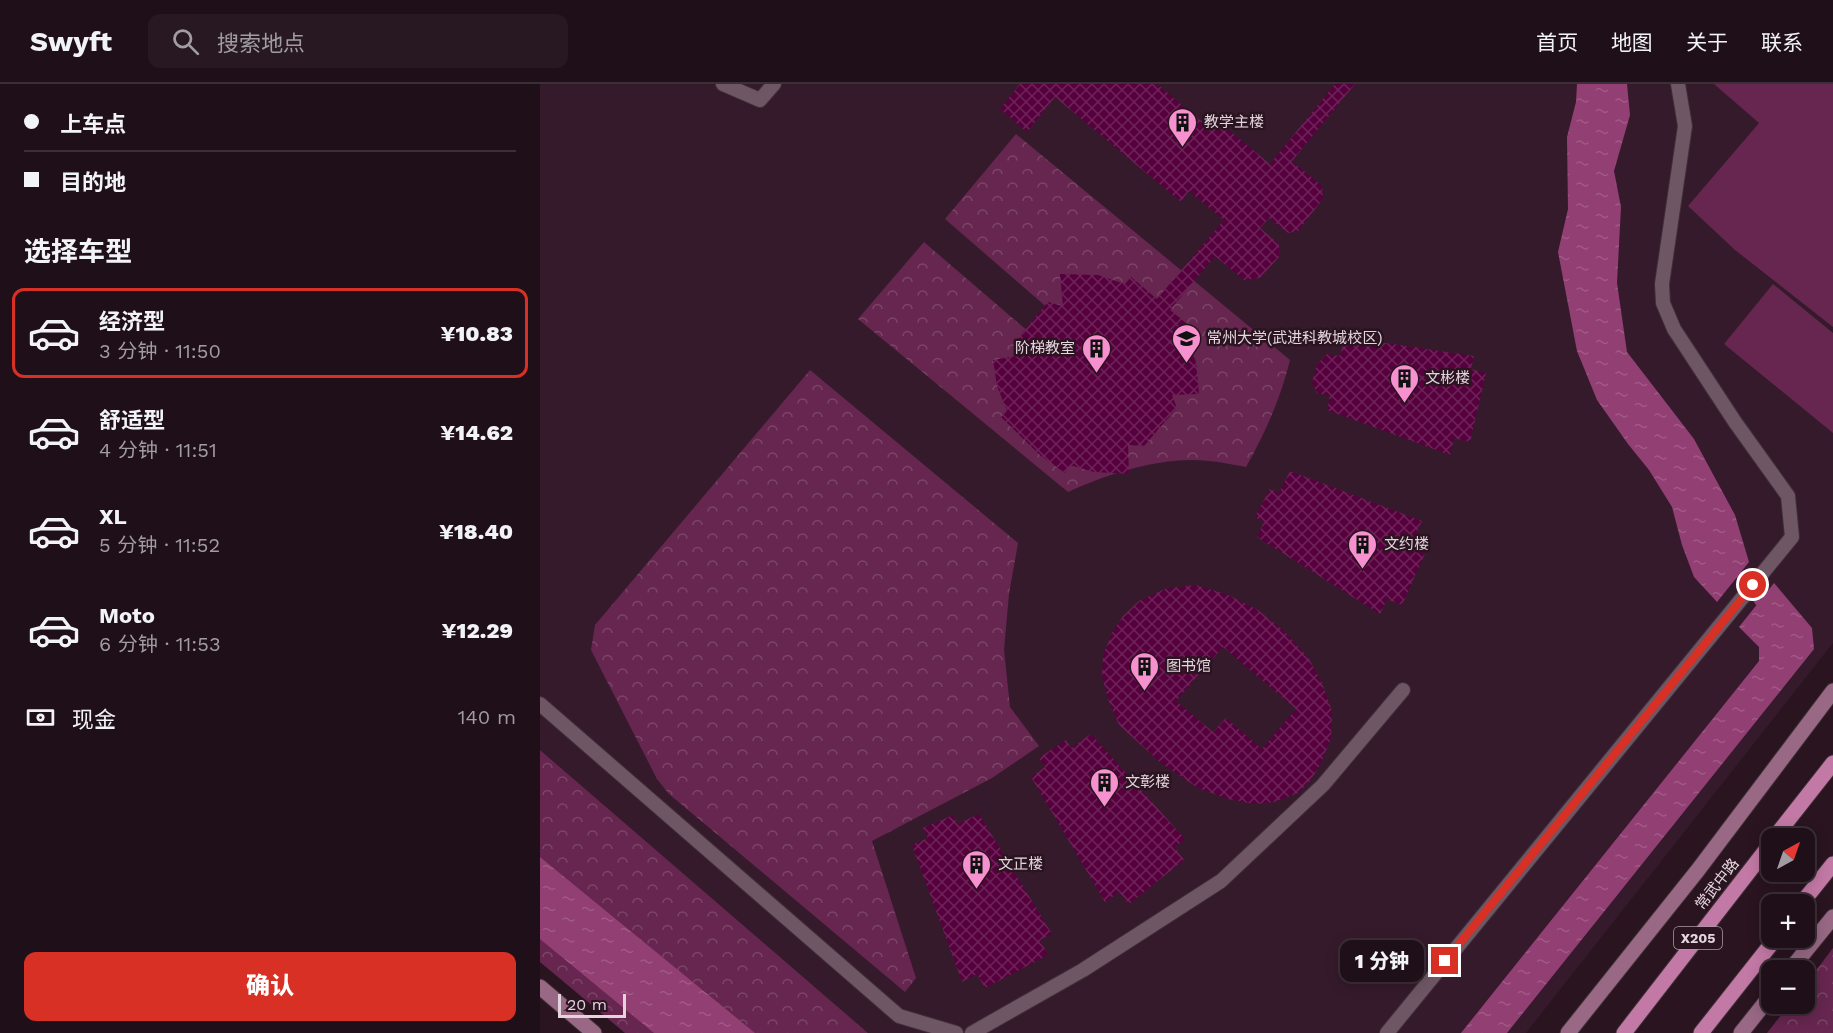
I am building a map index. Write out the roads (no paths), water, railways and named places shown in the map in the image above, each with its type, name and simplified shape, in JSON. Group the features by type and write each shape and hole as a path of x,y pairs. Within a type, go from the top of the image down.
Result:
{"main road":[{"path":"1782,828 1833,763"},
{"name":"常武中路","path":"1624,1033 1761,856"},
{"path":"1810,894 1833,864"},
{"path":"1701,1033 1768,948"}],"street":[{"path":"1568,1033 1698,870 1833,692"},
{"path":"1798,960 1833,916"},
{"path":"540,987 594,1033"},
{"path":"1741,1033 1761,1008"}],"lane":[{"path":"723,84 760,100 768,87"},
{"path":"1387,1033 1792,537 1788,496 1735,422 1680,338 1663,303 1662,284 1685,126 1678,84"},
{"path":"972,1033 1083,970 1221,881 1323,785 1403,690"},
{"path":"540,704 899,1016 956,1033"}],"water":[{"path":"1577,84 1627,84 1630,115 1614,171 1621,207 1617,283 1627,352 1694,439 1735,515 1749,562 1717,602 1694,577 1682,545 1672,507 1649,470 1597,400 1577,351 1558,252 1568,209 1567,137 1576,102"},
{"path":"1774,583 1812,628 1814,649 1507,1033 1461,1033 1759,661 1759,647 1739,627"},
{"path":"540,857 755,1033 654,1033 540,939"}],"waterway":[{"path":"1734,568 1764,610"}],"place":[{"name":"教学主楼","path":"1183,148"},
{"name":"常州大学(武进科教城校区)","path":"1186,364"},
{"name":"阶梯教室","path":"1096,374"},
{"name":"文彬楼","path":"1404,404"},
{"name":"文约楼","path":"1363,570"},
{"name":"图书馆","path":"1145,692"},
{"name":"文彰楼","path":"1104,808"},
{"name":"文正楼","path":"977,890"}]}
